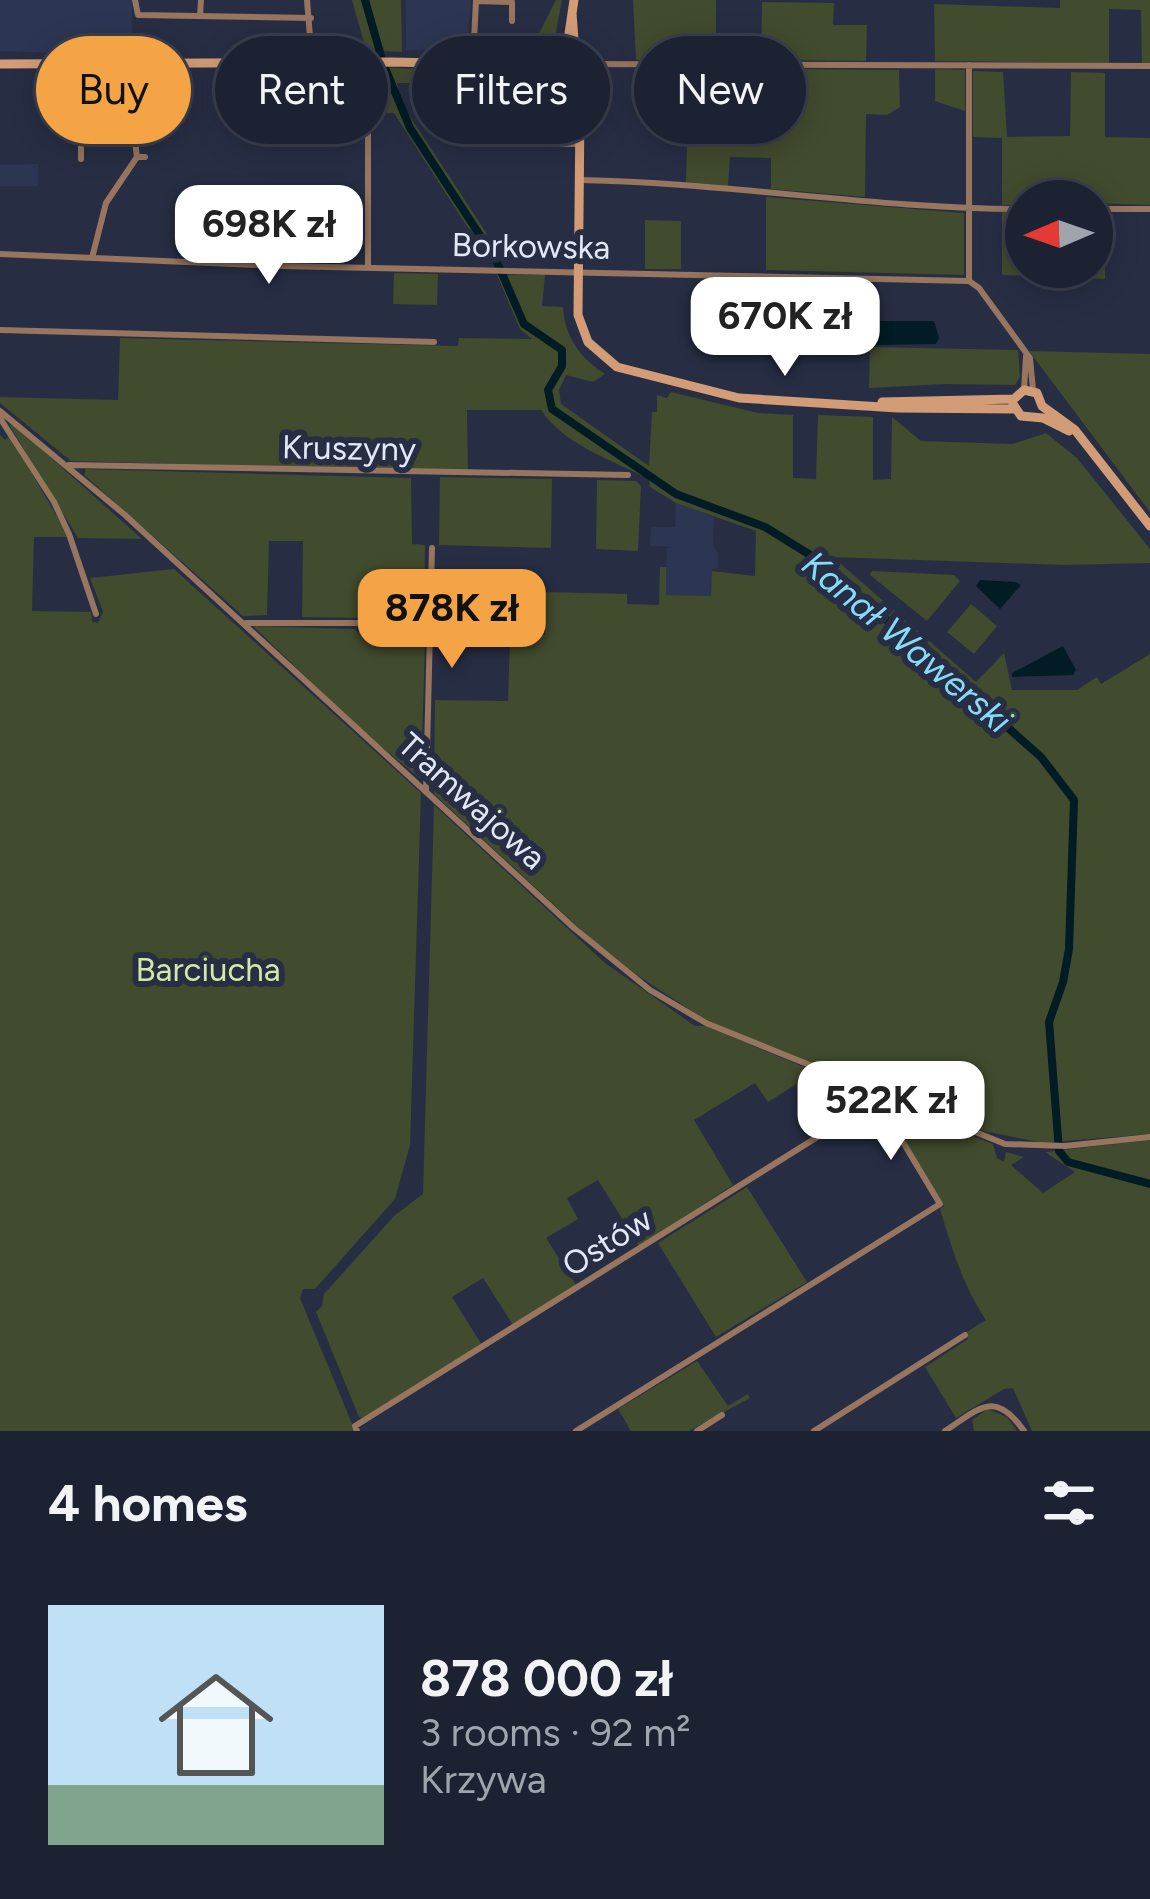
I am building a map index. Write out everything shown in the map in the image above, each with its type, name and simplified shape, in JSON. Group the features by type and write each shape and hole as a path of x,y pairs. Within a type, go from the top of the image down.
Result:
{"street":[{"path":"135,0 138,15 311,18"},
{"path":"200,16 201,0"},
{"path":"307,0 311,36"},
{"path":"570,36 574,0"},
{"path":"474,36 476,1 512,2 512,21"},
{"path":"0,62 36,62"},
{"path":"610,64 1150,66"},
{"path":"529,144 579,145 577,270 582,329 594,349 617,367 748,399 1014,404 1028,390 1033,366 979,288 969,281 969,65"},
{"path":"81,144 81,158"},
{"path":"92,258 106,203 141,157 139,144"},
{"path":"368,144 368,268"},
{"path":"579,180 1005,209"},
{"path":"1113,209 1150,209"},
{"name":"Borkowska","path":"0,254 368,268 969,281"},
{"path":"0,330 434,342"},
{"path":"1028,390 1040,396 1039,411"},
{"path":"1014,404 1023,417 1039,411"},
{"path":"1039,411 1083,442 1150,526"},
{"path":"0,414 70,533 96,614"},
{"name":"Tramwajowa","path":"0,414 69,465 631,976 706,1023 880,1098 1005,1144 1065,1146 1150,1137"},
{"name":"Kruszyny","path":"69,465 628,475"},
{"path":"426,792 432,548"},
{"path":"242,623 431,622"},
{"path":"576,1431 940,1204 880,1098"},
{"name":"Ostów","path":"356,1429 880,1098"},
{"path":"814,1431 964,1335"},
{"path":"945,1431 989,1406 1008,1409 1024,1431"},
{"path":"697,1431 722,1415"}],"shaded area":[{"path":"0,0 132,0 132,36 36,36 36,52 0,51"},
{"path":"406,0 471,0 468,36 412,36 412,50 406,50"},
{"path":"38,164 38,186 0,186 0,165"},
{"path":"879,321 934,321 939,338 936,344 874,345 869,334"},
{"path":"676,503 714,517 718,568 712,569 712,596 665,595 667,548 675,547 650,546 651,527 675,527"},
{"path":"980,580 1021,585 1000,609 976,586"},
{"path":"1063,646 1076,670 1073,675 1012,677 1012,673"}],"green space":[{"path":"352,0 401,0 402,52 388,51 388,36 362,36"},
{"path":"556,0 562,0 555,36 538,36"},
{"path":"633,0 716,0 716,36 635,36"},
{"path":"1060,0 1150,0 1150,63 1142,63 1141,10 1109,9 1109,63 935,61 934,4 1060,8"},
{"path":"762,2 834,3 833,25 867,25 866,61 806,60 806,36 761,36"},
{"path":"388,68 412,69 412,83 397,83 412,120 412,141 394,113 388,113"},
{"path":"806,69 899,70 900,107 887,115 866,114 865,197 771,189 771,158 730,157 728,186 686,182 687,144 806,144"},
{"path":"935,69 965,70 965,111 935,101"},
{"path":"973,71 1003,72 1007,137 1070,136 1071,72 1105,73 1105,137 1150,138 1150,205 1113,204 1113,180 1005,180 1002,205 1002,138 973,137"},
{"path":"414,144 428,144 491,240 501,263 490,262"},
{"path":"766,197 964,213 964,275 766,270"},
{"path":"1002,212 1005,212 1005,275"},
{"path":"645,220 681,221 681,269 645,269"},
{"path":"394,273 438,274 437,305 393,304"},
{"path":"497,275 545,275 542,306 563,307 575,346 605,374 593,382 566,375 559,390 561,404 649,466 657,395 667,398 671,392 758,413 793,415 793,478 816,479 818,415 873,417 873,480 891,479 892,417 921,441 1013,444 1046,433 1077,458 1150,549 1150,563 1063,565 833,557 976,682 1004,653 1012,690 1077,690 1097,677 1101,684 1150,654 1150,1134 1043,1143 969,1128 704,1019 590,938 434,794 435,700 508,701 510,635 545,635 544,592 627,594 627,604 659,605 660,567 666,567 666,595 711,596 712,571 755,576 756,531 676,503 650,487 649,479 562,433 541,410 467,410 468,470 446,471 71,461 0,403 0,397 118,400 120,338 458,346 459,338 532,339 520,329"},
{"path":"870,347 1018,350 1020,377 1015,385 869,388"},
{"path":"1029,351 1150,354 1150,512"},
{"path":"11,422 142,539 78,538"},
{"name":"Barciucha","path":"0,435 5,440 10,436 69,537 34,537 32,611 91,612 92,622 98,623 103,612 90,578 174,569 421,793 410,1145 395,1199 315,1289 303,1289 300,1298 355,1431 0,1431"},
{"path":"86,469 411,478 412,544 425,545 424,619 302,617 303,541 269,541 267,615 243,616 84,475"},
{"path":"440,477 552,479 551,548 439,545"},
{"path":"597,480 636,481 641,486 638,551 596,549"},
{"path":"872,571 954,575 960,581 927,621 870,575"},
{"path":"971,604 997,626 974,654 947,632"},
{"path":"253,626 354,629 425,644 421,779 361,730"},
{"path":"434,805 605,963 695,1026 706,1026 816,1072 768,1102 755,1083 694,1120 733,1185 639,1246 598,1180 567,1198 578,1219 546,1238 576,1285 513,1325 483,1278 452,1297 482,1345 365,1418 359,1417 316,1312 324,1294 395,1215 423,1194"},
{"path":"890,1105 993,1144 997,1158 1004,1162 1006,1152 1024,1157 1011,1165 1043,1193 1075,1172 1045,1152 1150,1140 1150,1431 1032,1431 1013,1388 956,1418 925,1367 968,1339 965,1333 986,1320 959,1267 940,1209 944,1206 886,1108"},
{"path":"747,1187 807,1282 716,1337 658,1243"},
{"path":"697,1361 728,1406 748,1394 750,1398 689,1431 631,1431 618,1409"},
{"path":"988,1409 1007,1417 1017,1431 974,1431 972,1420"}],"waterway":[{"name":"Kanał Wawerski","path":"365,0 375,36"},
{"name":"Kanał Wawerski","path":"388,75 410,128 496,260 524,324 562,350 562,366 548,390 552,409 676,494 765,527 820,561 1041,757 1074,800 1069,949 1049,1022 1059,1151 1068,1162 1150,1184"}]}
